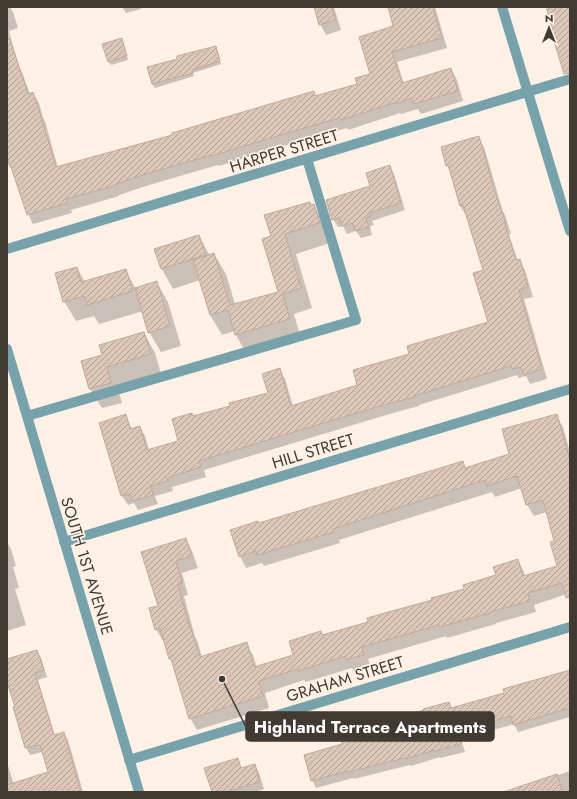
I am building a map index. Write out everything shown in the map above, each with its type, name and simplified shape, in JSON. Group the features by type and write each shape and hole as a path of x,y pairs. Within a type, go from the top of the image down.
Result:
{"street":[{"path":"502,7 570,231"},
{"name":"HARPER STREET","path":"7,250 570,80"},
{"path":"27,416 356,320 307,159"},
{"name":"SOUTH 1ST AVENUE","path":"7,349 139,792"},
{"name":"HILL STREET","path":"64,542 570,390"},
{"name":"GRAHAM STREET","path":"129,760 570,627"}],"building":[{"path":"314,7 332,7 336,20 319,25"},
{"path":"388,7 433,7 442,38 392,52 402,83 451,68 458,91 414,104 412,98 341,120 340,118 294,131 143,175 114,186 66,199 67,203 27,215 7,158 7,40 10,39 28,94 33,92 56,167 172,135 172,133 314,91 315,96 357,84 355,78 370,74 359,37 393,26"},
{"path":"546,7 570,7 570,73 564,74 551,31 553,30"},
{"path":"122,38 127,56 108,62 102,44"},
{"path":"216,46 220,61 192,70 193,73 152,84 147,67 177,59 177,56"},
{"path":"479,136 516,260 520,259 528,287 519,290 542,369 524,375 521,367 512,369 511,366 414,396 415,397 380,406 199,461 201,467 167,478 168,481 151,486 153,495 132,501 130,494 121,496 99,423 126,414 130,429 140,426 147,450 178,441 172,419 192,413 193,416 230,406 229,403 268,393 262,374 280,368 291,406 357,385 353,370 409,354 407,346 488,322 473,273 483,270 463,205 460,206 441,147"},
{"path":"390,165 401,203 369,213 370,217 366,218 369,227 355,231 353,223 342,226 339,218 332,220 326,200 370,186 366,173"},
{"path":"310,202 311,205 314,204 320,223 285,234 301,288 283,294 290,319 235,335 228,310 210,315 193,260 214,253 230,305 278,292 262,239 271,236 264,215"},
{"path":"199,235 206,255 161,269 154,249"},
{"path":"77,267 81,282 126,269 133,291 87,305 84,296 63,302 55,273"},
{"path":"157,281 170,326 148,333 135,288"},
{"path":"144,332 151,354 107,367 111,383 89,389 81,361 102,355 99,345"},
{"path":"557,414 570,460 570,597 566,598 562,583 528,593 530,601 440,627 439,625 362,647 364,655 346,660 346,656 259,681 263,696 189,719 160,628 155,630 149,608 158,606 141,552 186,538 192,556 176,561 182,583 178,585 200,657 247,642 254,667 293,655 289,641 321,631 322,635 368,622 367,618 432,600 431,598 464,589 463,585 496,575 493,567 518,559 523,576 557,566 550,542 554,541 543,500 526,505 517,476 487,486 485,480 333,529 334,532 257,555 256,551 239,557 230,530 258,521 259,523 463,461 465,468 509,454 502,429"},
{"path":"37,650 44,670 35,673 54,735 64,732 81,792 7,792 7,785 48,772 40,745 25,748 7,682 7,659"},
{"path":"570,670 570,708 513,725 511,716 457,731 461,744 311,781 304,755 342,744 339,733 359,729 449,702 451,708 504,693 503,689"},
{"path":"238,758 241,768 255,764 260,782 225,792 212,792 204,768"},
{"path":"557,774 563,792 513,792 512,789"}],"place":[{"name":"Highland Terrace Apartments","path":"222,679"}]}
